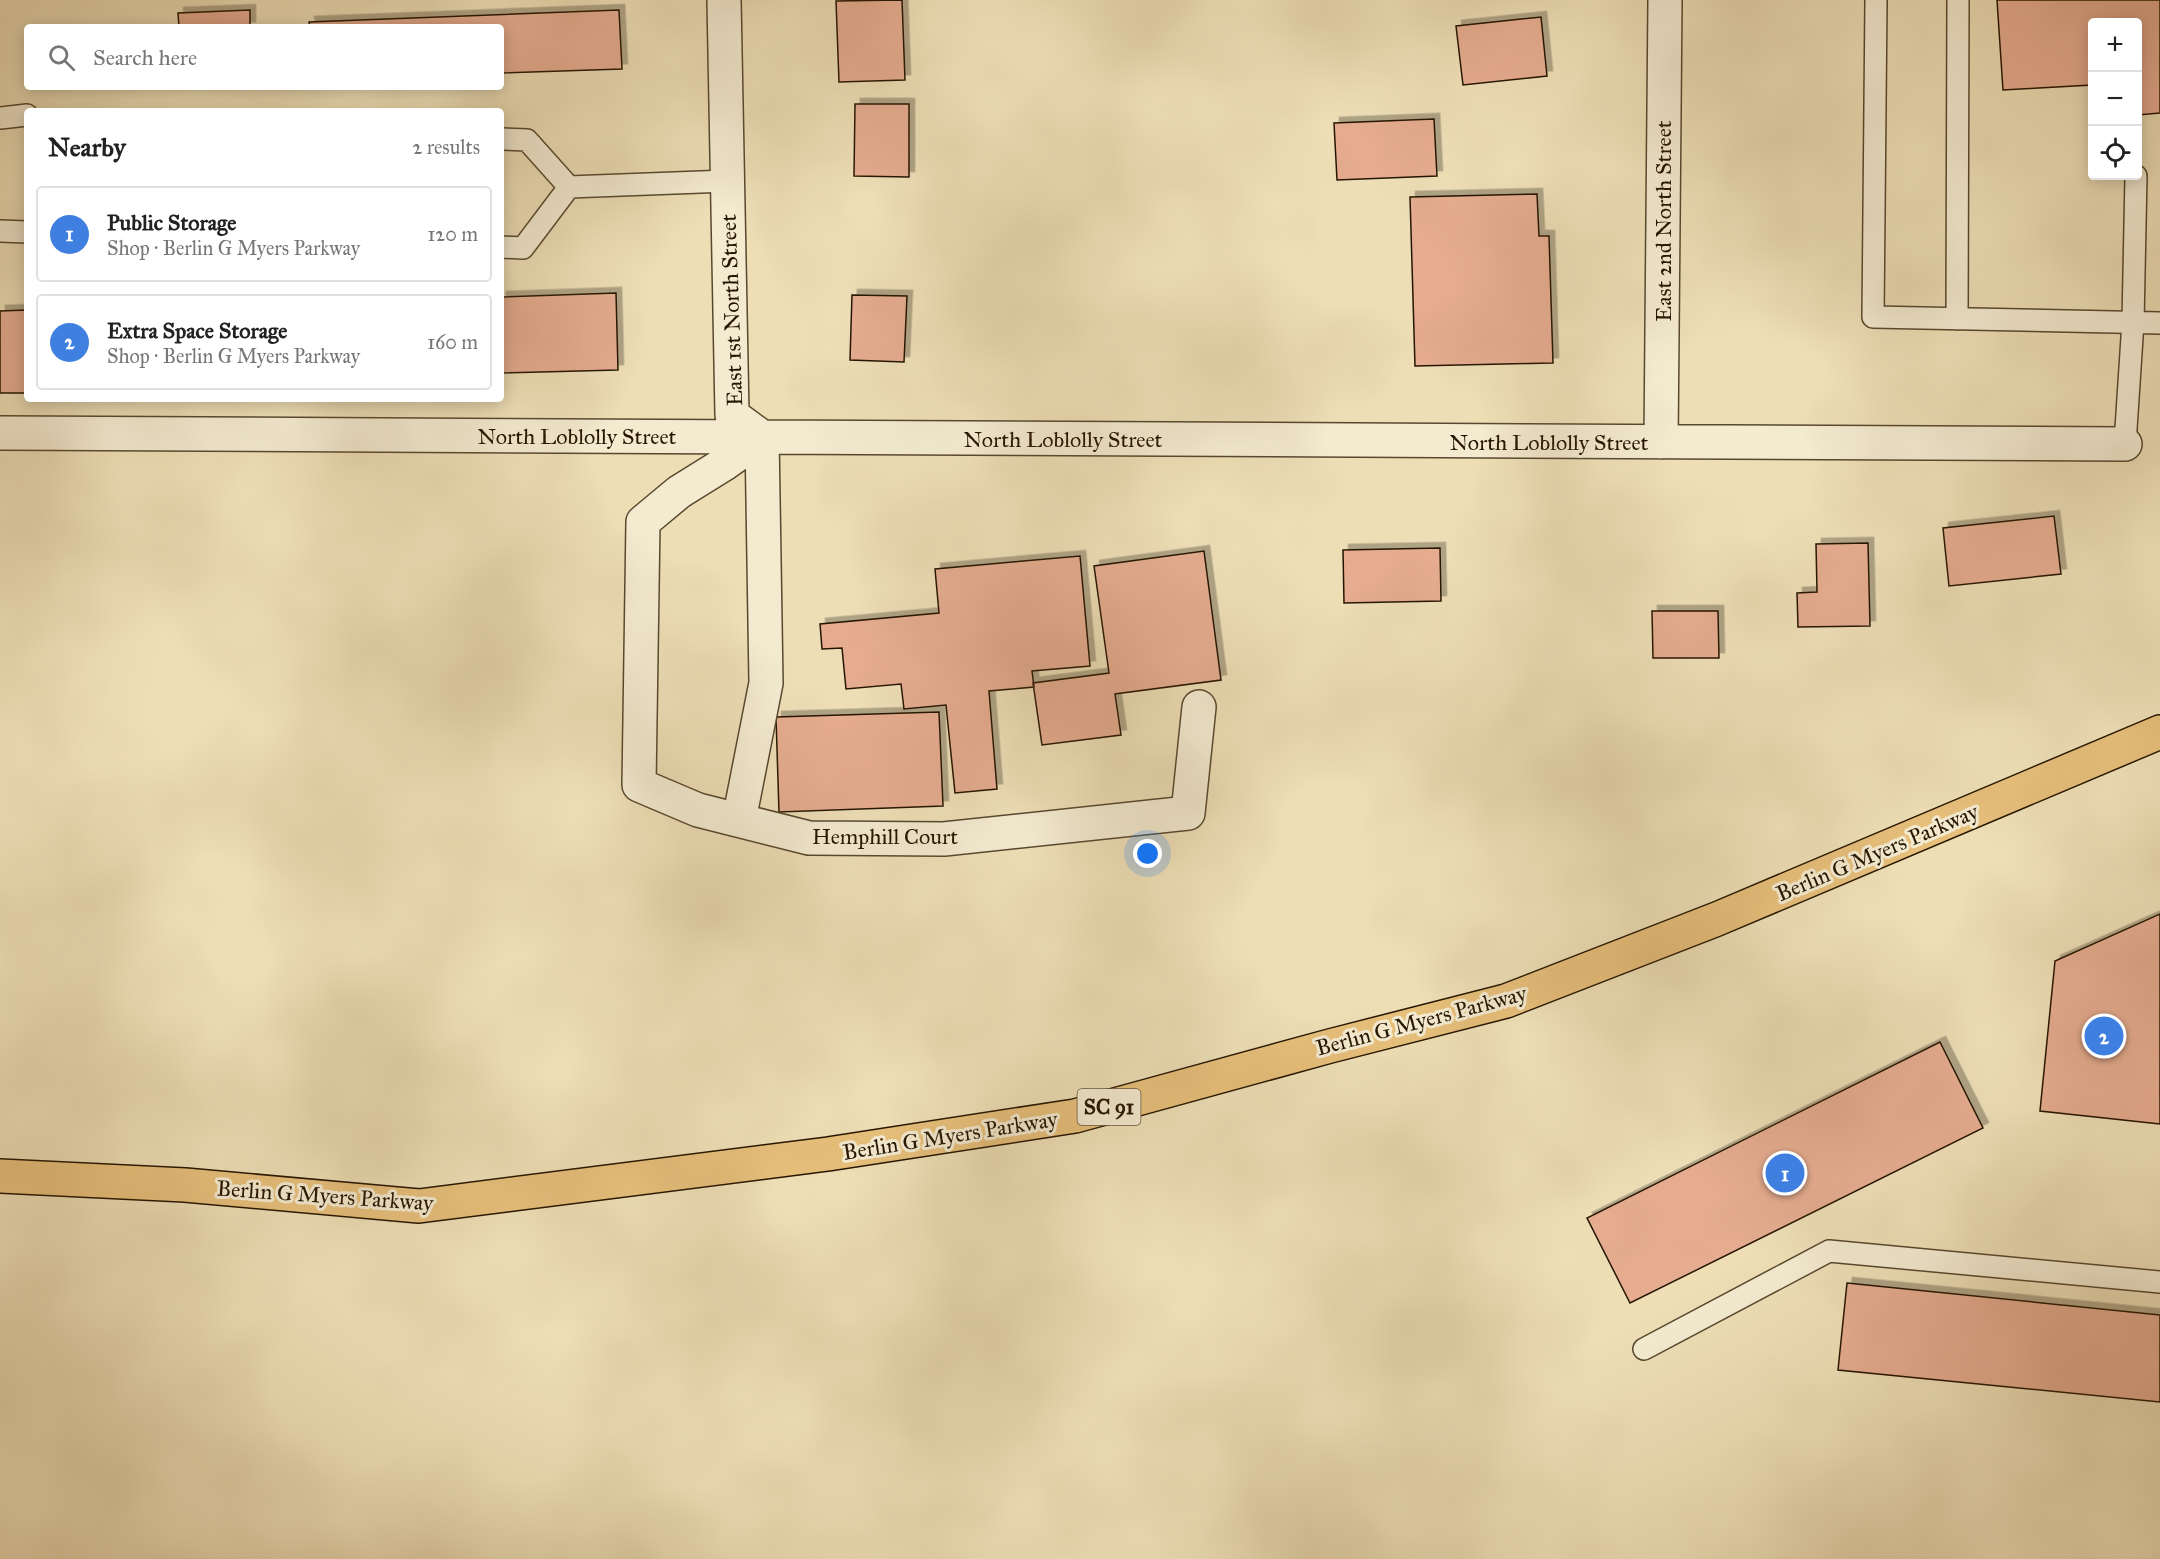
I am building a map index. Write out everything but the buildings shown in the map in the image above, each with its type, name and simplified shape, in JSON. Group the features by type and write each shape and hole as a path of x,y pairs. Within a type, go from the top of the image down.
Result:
{"main road":[{"name":"Berlin G Myers Parkway","path":"0,1176 184,1185 419,1206 828,1154 1075,1116 1330,1046 1506,1001 1717,919 2160,732"}],"street":[{"name":"East 1st North Street","path":"724,0 732,415 762,437"},
{"name":"East 2nd North Street","path":"1661,442 1665,0"},
{"name":"North Loblolly Street","path":"0,433 2125,444"},
{"path":"739,820 766,682 762,437"},
{"name":"Hemphill Court","path":"762,437 679,492 643,522 639,785 698,810 809,838 944,839 1188,813 1199,707"}],"lane":[{"path":"1876,0 1874,317 2160,323"},
{"path":"1958,0 1958,319"},
{"path":"0,118 24,115"},
{"path":"504,139 527,140 569,187"},
{"path":"2125,444 2133,322 2136,180"},
{"path":"569,187 727,181"},
{"path":"504,248 523,248 569,187"},
{"path":"0,231 24,232"},
{"path":"1644,1349 1829,1251 2160,1282"}],"place":[{"name":"Extra Space Storage","path":"2104,1036"},
{"name":"Public Storage","path":"1785,1173"}]}
